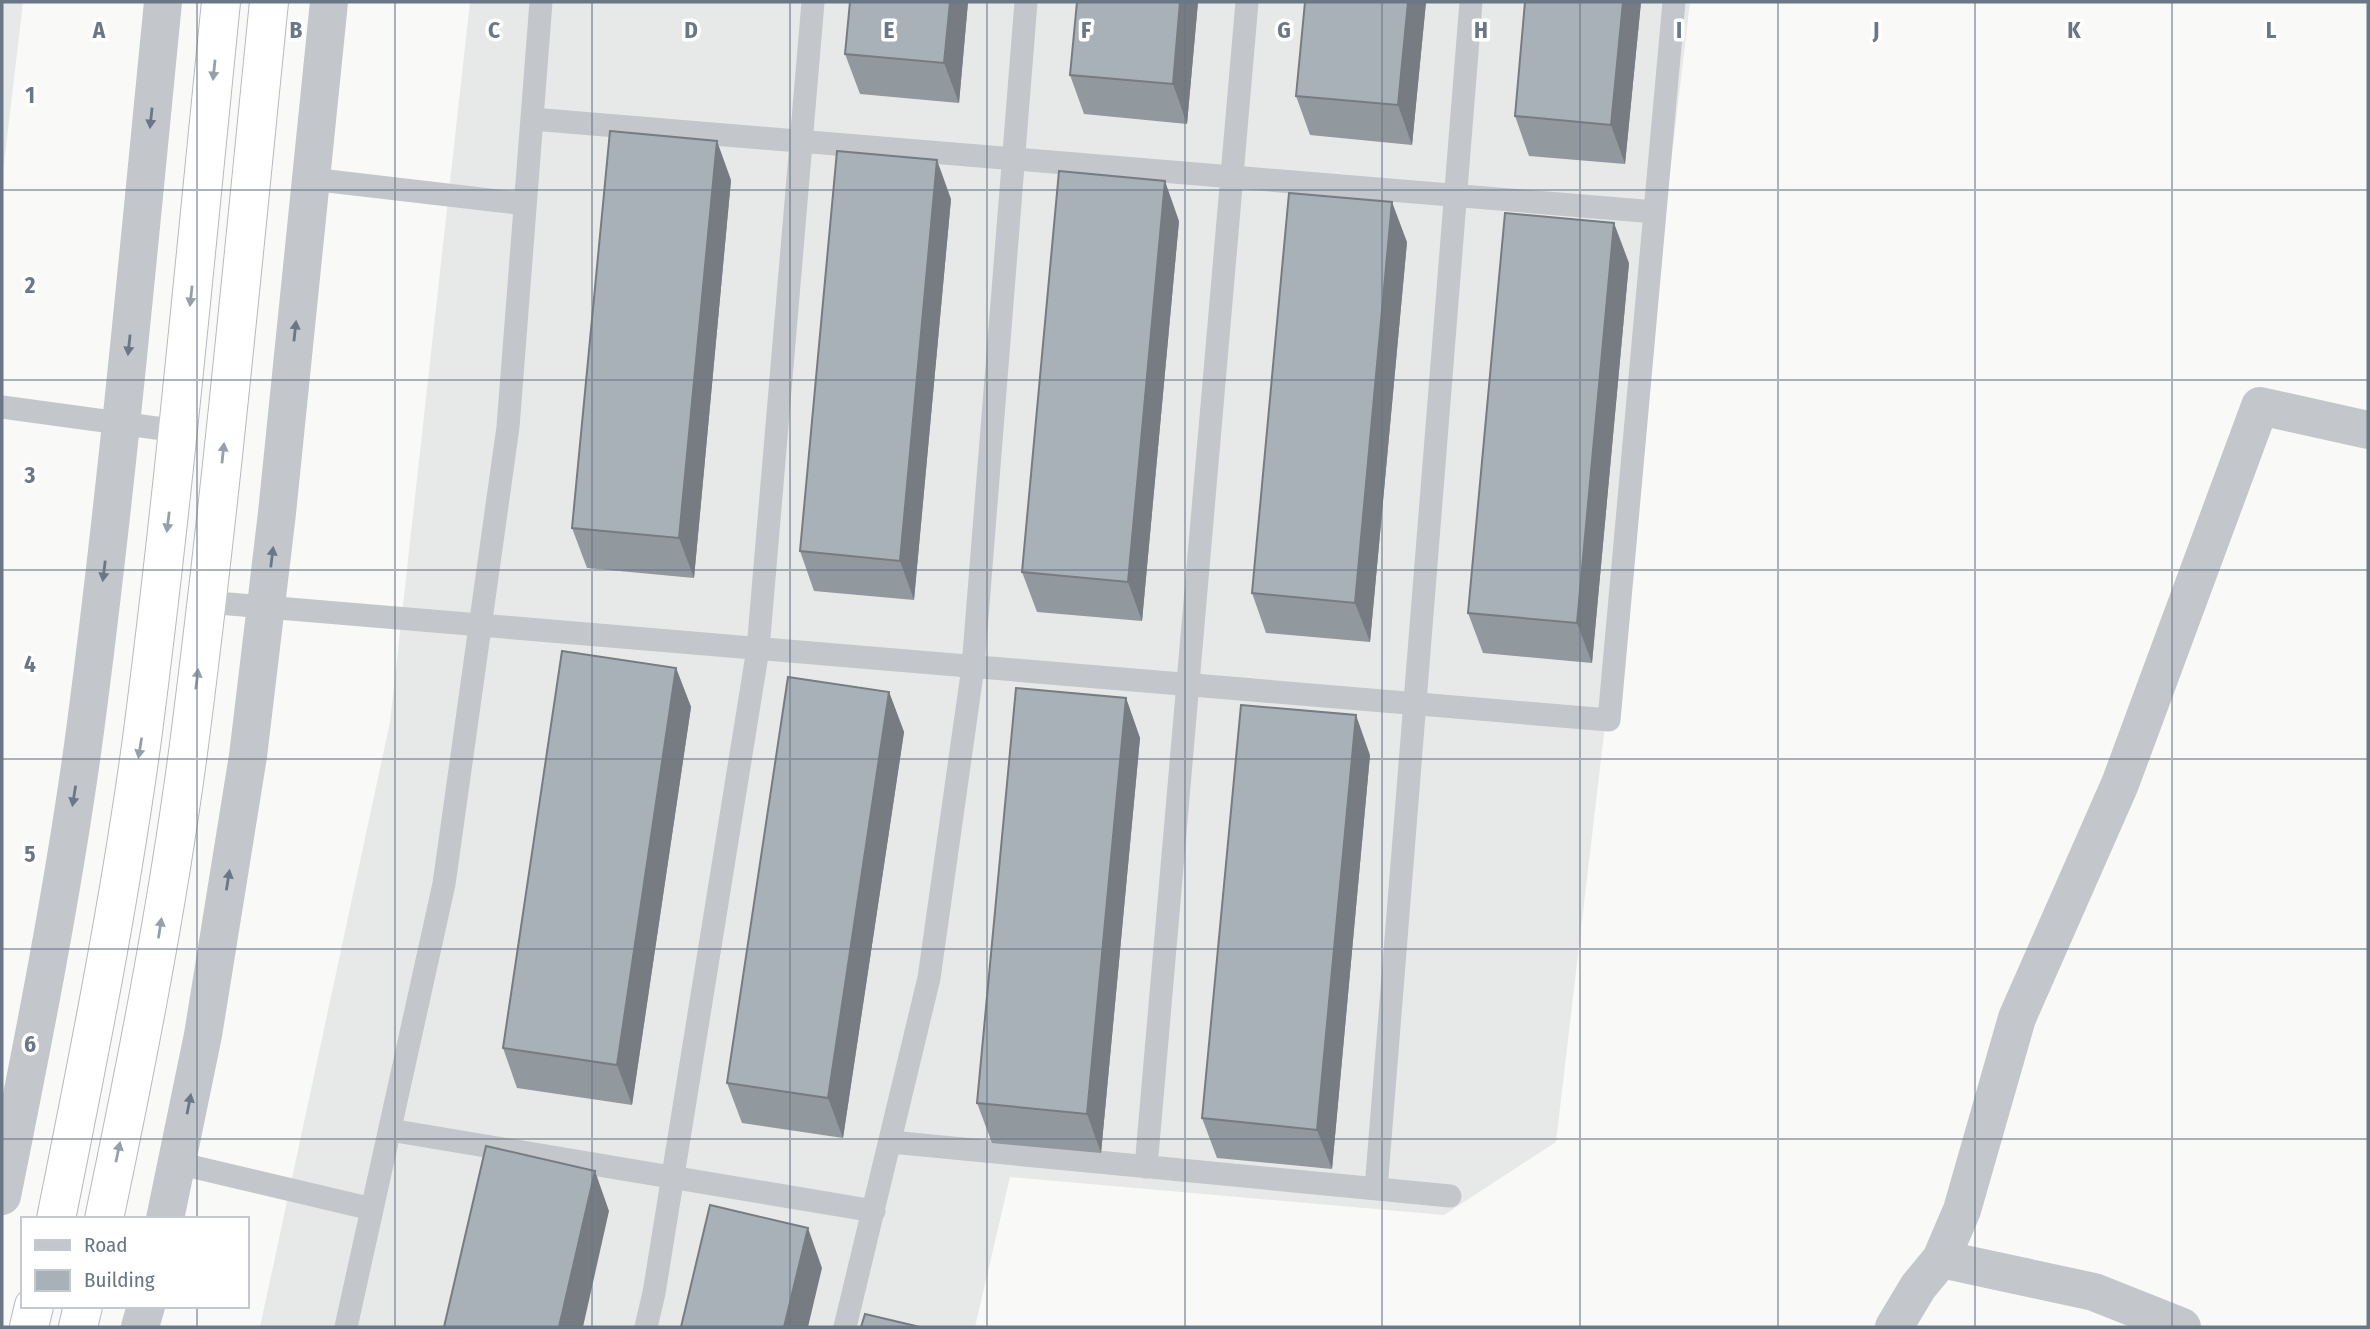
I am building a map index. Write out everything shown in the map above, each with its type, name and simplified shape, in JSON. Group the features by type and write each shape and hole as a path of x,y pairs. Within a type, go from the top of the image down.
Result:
{"highway":[{"path":"56,1217 97,1015 139,755 178,431 221,2"},
{"path":"104,1217 145,1024 189,748 269,2"},
{"path":"29,1327 34,1308"},
{"path":"78,1327 83,1308"}],"street":[{"path":"2,1196 40,1005 85,733 121,424 163,2"},
{"path":"165,1217 203,1035 246,770 266,607 329,2"},
{"path":"1894,1327 1918,1287 1941,1259 1962,1210 2017,1018 2120,784 2260,406 2368,430"},
{"path":"1941,1259 2094,1292 2118,1315 2182,1327"},
{"path":"140,1327 145,1308"}],"lane":[{"path":"346,1327 444,884 508,427 541,2"},
{"path":"646,1327 673,1178 758,649 813,2"},
{"path":"845,1327 929,978 973,667 1026,2"},
{"path":"1146,1167 1247,2"},
{"path":"1376,1189 1471,2"},
{"path":"206,602 1609,720 1674,2"},
{"path":"532,119 1655,212"},
{"path":"311,179 526,204"},
{"path":"2,407 178,431"},
{"path":"390,1130 874,1211"},
{"path":"891,1142 1450,1196"},
{"path":"177,1163 372,1209"}],"shaded area":[{"path":"2,2 23,2 2,181"},
{"path":"470,2 1690,2 1556,1142 1444,1215 1010,1177 975,1327 260,1327 390,722"}],"building":[{"path":"850,2 950,2 944,63 845,54"},
{"path":"1077,2 1180,2 1173,84 1070,75"},
{"path":"1305,2 1408,2 1398,105 1296,96"},
{"path":"1525,2 1623,2 1611,125 1515,116"},
{"path":"610,131 717,141 679,538 572,528"},
{"path":"837,151 937,160 900,561 800,551"},
{"path":"1059,171 1165,181 1128,582 1022,572"},
{"path":"1289,193 1392,202 1355,603 1252,593"},
{"path":"1505,213 1614,223 1577,623 1468,613"},
{"path":"562,651 676,668 617,1065 503,1048"},
{"path":"788,677 889,692 828,1098 727,1083"},
{"path":"1016,688 1126,698 1087,1114 977,1103"},
{"path":"1241,705 1356,715 1317,1130 1202,1118"},
{"path":"486,1146 595,1171 559,1327 444,1327"},
{"path":"710,1205 808,1228 784,1327 681,1327"},
{"path":"865,1314 920,1327 861,1327"}]}
